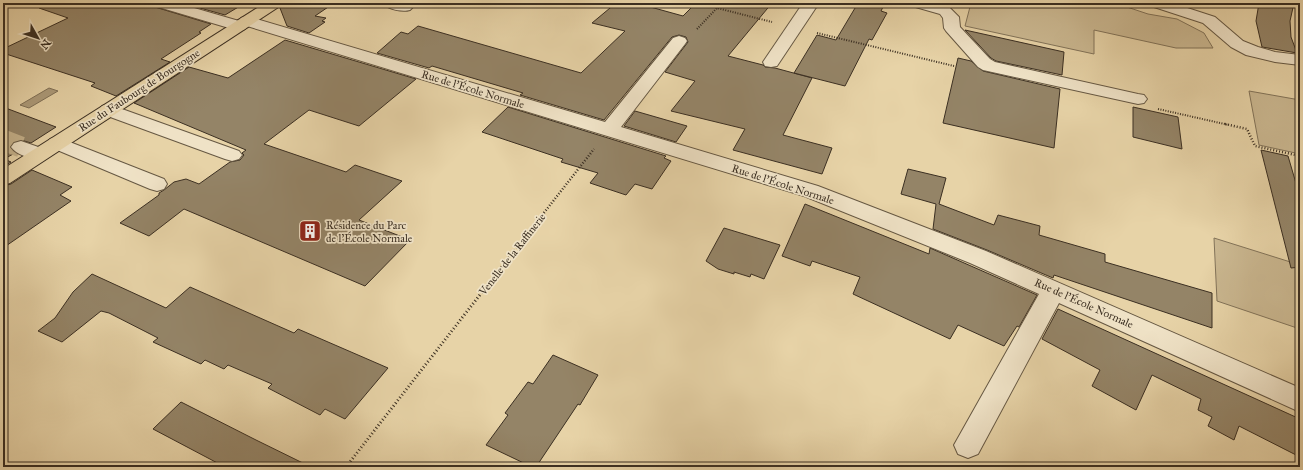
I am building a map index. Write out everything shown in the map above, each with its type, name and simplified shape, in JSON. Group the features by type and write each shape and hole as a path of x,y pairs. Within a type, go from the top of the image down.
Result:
{"main road":[{"name":"Rue du Faubourg de Bourgogne","path":"3,178 275,3"}],"street":[{"name":"Rue de l'École Normale","path":"160,3 243,23 811,191 978,257 1300,400"},
{"path":"771,62 811,3"},
{"path":"917,3 945,11 951,17 952,28 984,63 989,66 1138,99"},
{"path":"1156,3 1209,20 1237,44 1252,51 1275,57 1300,60"},
{"path":"608,131 679,41"},
{"path":"108,110 232,156"},
{"path":"57,143 157,184"},
{"path":"20,147 40,154"},
{"path":"968,445 1054,290"}],"path":[{"path":"717,8 722,3"},
{"name":"Venelle de la Raffinerie","path":"346,467 608,131"}],"shaded area":[{"path":"971,3 1115,3 1148,14 1177,19 1204,33 1213,48 1176,48 1094,30 1094,54 965,26"},
{"path":"49,88 58,91 29,108 20,105"},
{"path":"1249,91 1300,100 1300,154 1259,145"},
{"path":"1214,238 1300,265 1300,329 1217,301"}],"building":[{"path":"40,3 150,3 155,7 211,24 199,32 201,33 161,59 170,62 116,96 91,86 95,83 3,53 3,49 68,18 39,8"},
{"path":"182,3 245,3 225,15"},
{"path":"284,3 334,3 315,16 326,18 322,21 325,22 309,33 287,26 280,8"},
{"path":"616,3 636,3 683,16 696,3 772,3 728,56 763,65 765,67 775,68 812,78 783,135 832,148 822,174 733,150 745,129 671,111 695,81 665,72 688,42 686,37 679,35 672,37 604,120 520,95 523,93 432,66 429,68 377,53 401,32 408,34 418,26 581,73 625,31 592,23"},
{"path":"858,3 885,3 881,11 887,13 872,40 869,39 845,86 794,73 817,35 836,40"},
{"path":"1259,3 1294,3 1290,21 1291,37 1297,53 1262,47 1256,21"},
{"path":"965,30 1064,52 1062,75 996,61 991,58"},
{"path":"285,40 416,79 359,126 309,110 264,144 346,172 355,165 402,181 359,220 410,240 365,286 184,209 149,236 120,223 159,195 159,193 174,182 186,179 199,184 230,162 240,160 244,155 242,153 246,150 134,103 189,67 228,78"},
{"path":"958,58 971,61 983,71 1060,89 1054,148 943,123"},
{"path":"3,107 56,127 31,143 21,140 13,142 10,147 15,153 4,159 11,162 3,167"},
{"path":"508,107 666,156 664,158 671,161 652,189 635,184 626,195 590,183 598,173 561,162 563,159 482,132"},
{"path":"1133,107 1178,117 1182,149 1133,137"},
{"path":"635,111 687,126 676,142 624,126"},
{"path":"1261,150 1288,156 1300,197 1300,267 1291,268"},
{"path":"908,169 946,178 939,204 994,225 998,215 1040,226 1039,235 1105,254 1105,262 1212,293 1212,328 1054,275 1053,278 933,229 936,204 901,194"},
{"path":"32,170 72,187 60,195 71,201 3,248 3,186 11,184"},
{"path":"805,204 929,254 930,248 1037,295 1019,327 1017,326 1004,346 958,325 950,339 853,294 860,277 812,261 810,266 782,256"},
{"path":"724,228 780,245 764,279 751,274 750,277 734,272 734,274 718,269 706,261"},
{"path":"92,274 166,308 190,287 294,333 298,329 388,368 345,419 325,409 320,415 268,388 272,384 228,365 224,369 205,360 201,364 153,342 158,338 109,313 101,311 62,342 38,331 55,318 73,292"},
{"path":"1058,309 1300,419 1300,457 1239,426 1234,440 1208,426 1212,417 1198,410 1201,399 1152,375 1136,410 1092,386 1100,370 1042,339"},
{"path":"553,355 598,375 580,405 578,404 536,467 532,467 486,445 508,415 505,413 528,382 533,384"},
{"path":"181,402 311,467 225,467 153,429"}],"tunnel":[{"path":"3,140 21,147"}],"place":[{"name":"Résidence du Parc de l'École Normale","path":"310,231"}]}
